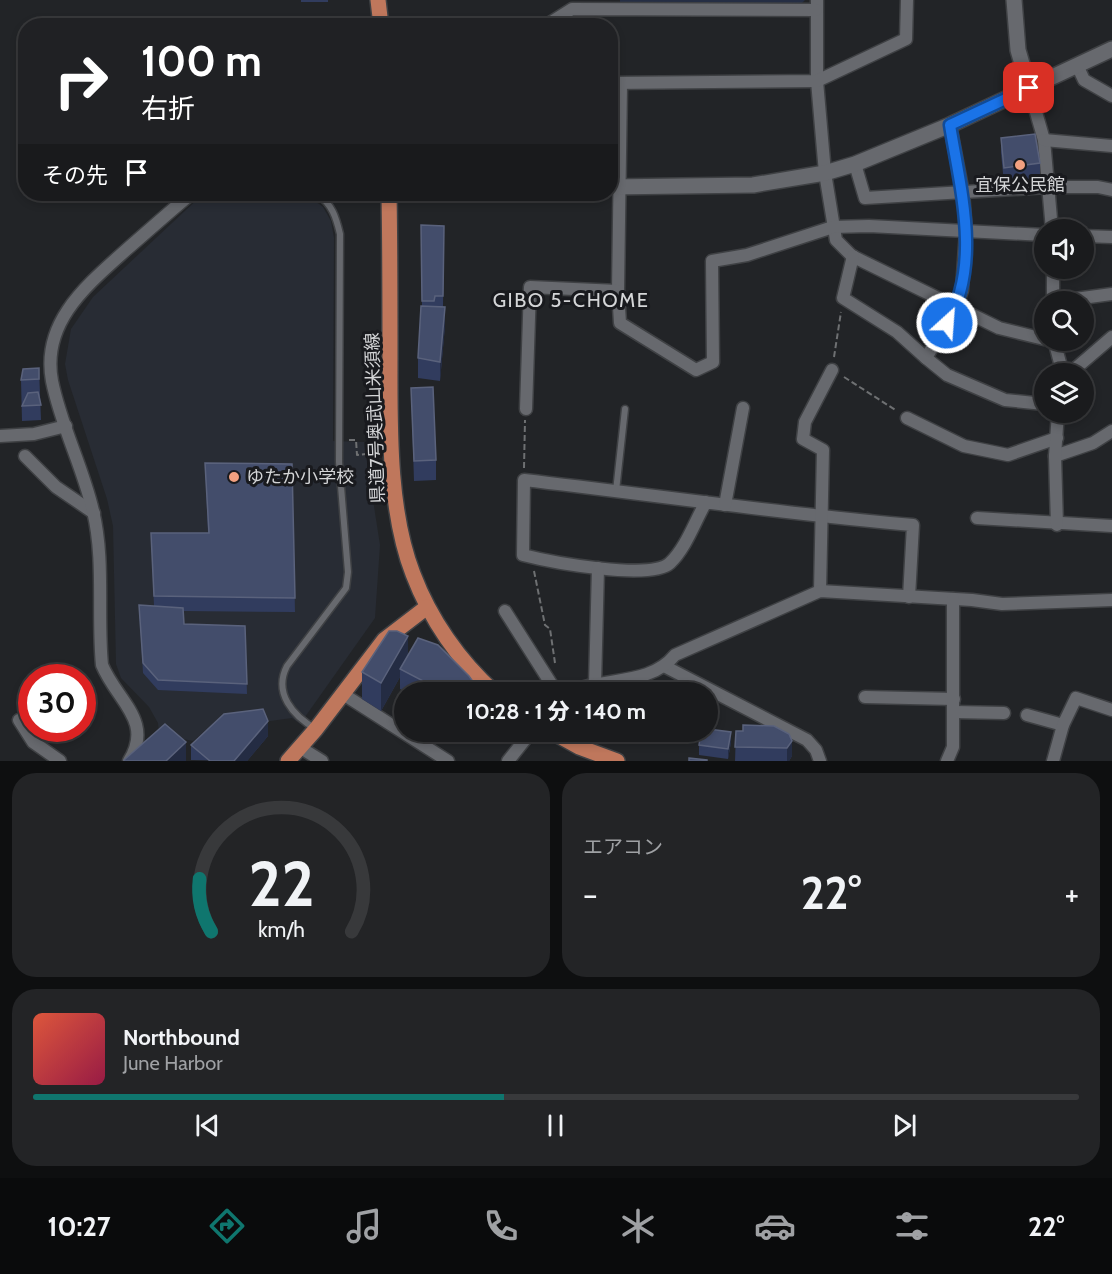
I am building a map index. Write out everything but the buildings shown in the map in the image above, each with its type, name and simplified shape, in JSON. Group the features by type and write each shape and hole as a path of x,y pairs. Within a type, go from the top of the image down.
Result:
{"main road":[{"path":"378,0 380,18"},
{"name":"県道7号奥武山米須線","path":"389,201 390,401 394,488 411,571 427,607 450,643 485,682"},
{"path":"288,761 301,748 384,640 427,607"},
{"path":"571,742 617,761"}],"street":[{"path":"618,83 817,81 906,39 907,0"},
{"path":"1014,0 1018,50 1044,140 1051,219"},
{"path":"557,18 572,9 817,5 817,81 825,173 836,240 853,256 999,328 1034,337"},
{"path":"618,187 753,185 825,173 855,164 950,125 1112,49"},
{"path":"1077,65 1084,80 1112,96"},
{"path":"926,358 957,306 962,290 966,231 963,193 950,125"},
{"path":"1044,140 1112,146"},
{"path":"855,164 865,198 1047,187 1098,187 1112,190"},
{"path":"129,761 138,744 140,733 137,722 110,685 102,665 94,513 51,371 54,339 62,319 86,286 183,201"},
{"path":"615,201 620,323 696,370 713,362 712,261 747,255 833,227 869,226 1034,234"},
{"path":"1094,236 1112,237"},
{"path":"853,256 843,298 897,332 947,375 1005,400 1034,403"},
{"path":"526,409 530,287 618,291"},
{"path":"1094,296 1112,294"},
{"path":"1082,363 1112,337"},
{"path":"820,591 823,450 803,440 805,422 832,370"},
{"path":"725,505 743,408"},
{"path":"907,418 964,446 1008,455 1057,438"},
{"path":"1057,525 1055,456 1058,423"},
{"path":"0,436 34,434 66,426"},
{"path":"1055,456 1093,443 1112,432"},
{"path":"25,456 56,487 94,513"},
{"path":"706,502 669,564 650,572 598,568 524,555 524,480 706,502 821,517 914,525 909,597"},
{"path":"977,518 1057,525 1112,526"},
{"path":"595,682 598,568"},
{"path":"612,682 629,680 666,667 675,655 820,591 1002,604 1112,600"},
{"path":"947,761 953,747 953,599"},
{"path":"505,611 550,682"},
{"path":"666,667 807,740 816,750 820,761"},
{"path":"343,694 448,761"},
{"path":"866,697 1004,713"},
{"path":"1053,761 1063,724 1076,698 1112,710"},
{"path":"1027,715 1063,724"},
{"path":"33,742 60,761"},
{"path":"509,761 522,742"},
{"path":"301,748 322,761"}],"lane":[{"path":"316,729 304,722 285,700 282,680 286,666 345,588 348,572 339,441 340,234 336,215 326,201"},
{"path":"616,491 626,409"}],"path":[{"path":"843,298 832,370 907,418"},
{"path":"524,480 526,409"},
{"path":"339,441 356,440 357,454 366,454"},
{"path":"535,582 545,625 550,629 556,671"}],"shaded area":[{"path":"620,0 805,0 801,4 620,3"},
{"name":"ゆたか小学校","path":"196,201 315,201 323,207 331,221 334,238 333,441 364,442 380,545 375,618 300,724 292,718 206,730 193,741 159,734 158,723 149,707 121,678 116,664 113,526 107,499 68,380 65,364 71,329 93,297"}],"place":[{"name":"宜保公民館","path":"1020,165"},
{"name":"ゆたか小学校","path":"234,477"}],"district":[{"name":"GIBO 5-CHOME","path":"571,300"}],"route":[{"path":"947,323 957,306 962,290 966,231 963,193 950,125 1029,88"}]}
